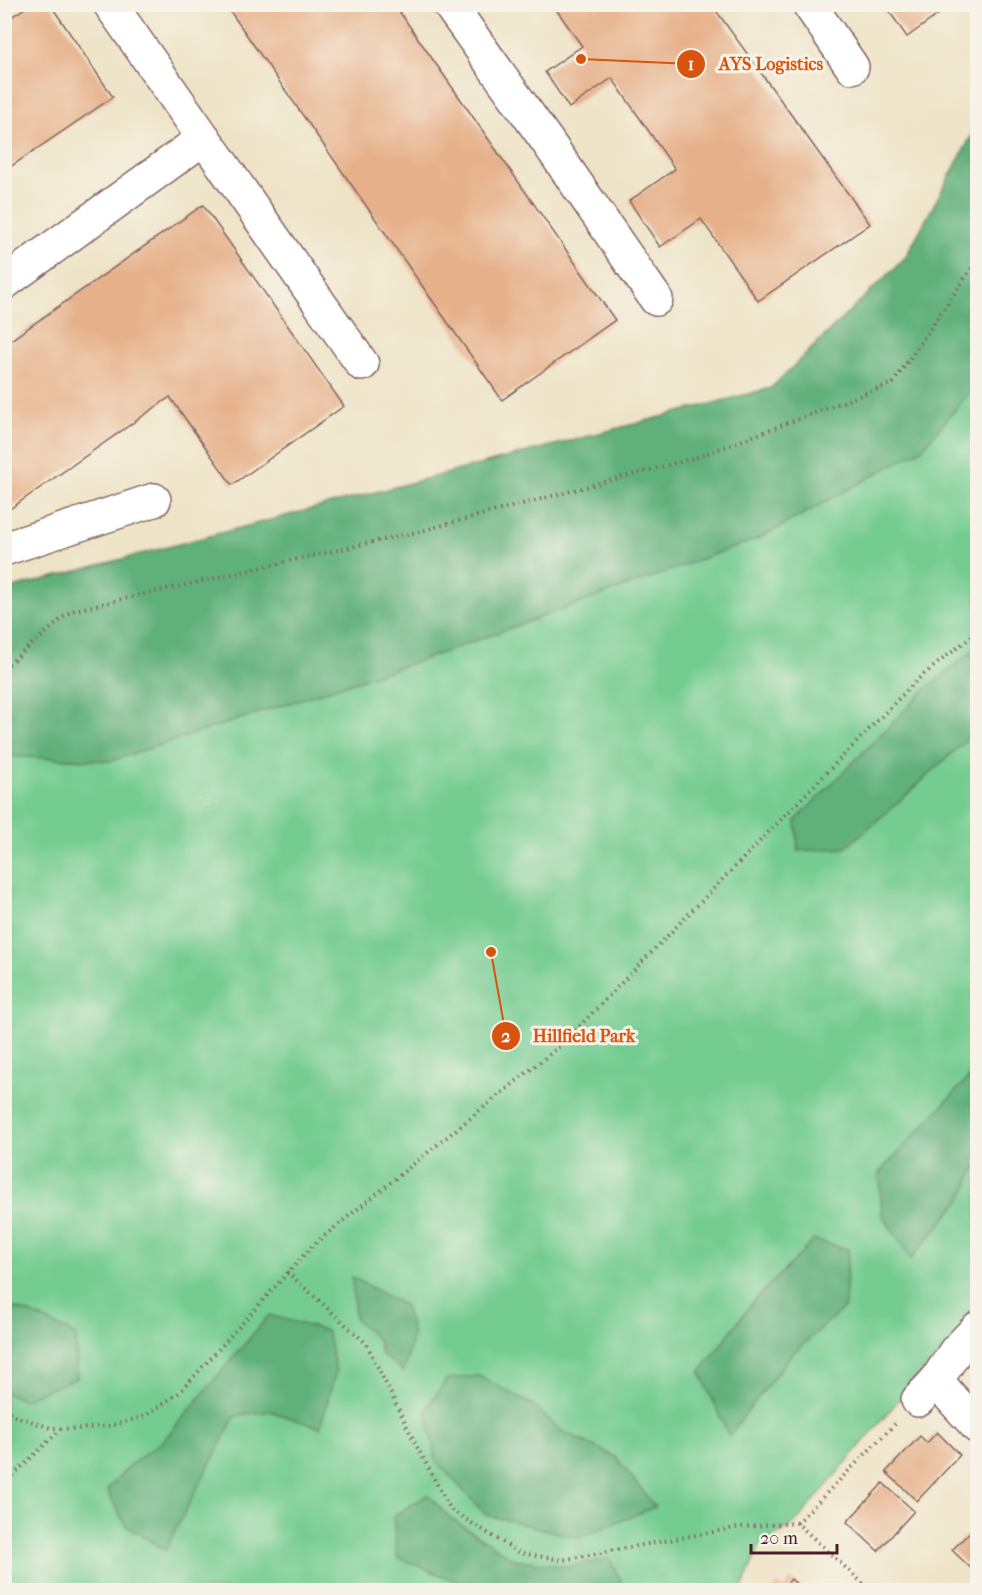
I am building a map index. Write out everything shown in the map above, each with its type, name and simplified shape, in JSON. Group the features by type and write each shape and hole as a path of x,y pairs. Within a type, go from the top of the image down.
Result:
{"street":[{"path":"110,4 362,364"},
{"path":"449,4 656,300"},
{"path":"809,4 852,67"},
{"path":"4,283 204,138"},
{"path":"4,549 154,500"},
{"path":"978,1328 955,1352 927,1390 978,1427"}],"path":[{"path":"4,668 71,612 422,531 698,457 893,383 978,259"},
{"path":"4,1409 15,1416 51,1428 76,1429 110,1426 145,1416 180,1392 286,1272 313,1245 561,1045 917,680 978,631"},
{"path":"286,1272 366,1343 451,1510 520,1553 562,1560 740,1527 797,1523 927,1390"},
{"path":"4,1484 61,1429"},
{"path":"797,1523 870,1590"}],"green space":[{"path":"977,126 977,1314 923,1371 796,1522 759,1548 741,1590 5,1590 5,590 771,388 905,258"},
{"path":"977,126 977,384 922,449 760,538 422,660 111,761 5,756 5,590 771,388 905,258"},
{"path":"977,647 977,719 964,742 845,848 798,851 796,820 927,688"},
{"path":"969,1077 977,1092 977,1164 962,1198 911,1259 882,1214 879,1173"},
{"path":"814,1240 848,1249 845,1307 789,1357 729,1436 700,1372 753,1302"},
{"path":"352,1277 405,1306 413,1334 404,1372 381,1354 378,1340 355,1319"},
{"path":"5,1305 33,1314 76,1335 77,1378 22,1400 5,1392"},
{"path":"269,1315 327,1331 336,1371 320,1428 270,1411 235,1416 165,1550 126,1526 107,1490 131,1464 163,1441"},
{"path":"479,1376 533,1405 562,1431 616,1457 655,1507 579,1538 486,1515 436,1461 426,1409 447,1379"},
{"path":"428,1495 450,1518 514,1559 569,1567 609,1558 621,1581 611,1590 477,1590 397,1557 393,1516"}],"building":[{"path":"31,4 50,4 113,97 4,171 4,22"},
{"path":"225,4 394,4 615,320 502,400"},
{"path":"884,4 953,4 907,37"},
{"path":"553,5 712,5 870,224 758,301 701,219 660,247 629,201 675,169 612,78 569,108 545,72 582,46"},
{"path":"203,205 344,406 232,485 170,397 4,513 4,345"},
{"path":"937,1432 960,1455 917,1501 886,1472 920,1436 927,1443"},
{"path":"883,1483 914,1511 878,1551 847,1522"},
{"path":"978,1524 978,1575 952,1550"},
{"path":"791,1579 803,1590 772,1590 778,1584 783,1588"}],"place":[{"name":"AYS Logistics","path":"581,59"},
{"name":"Hillfield Park","path":"491,952"}]}
